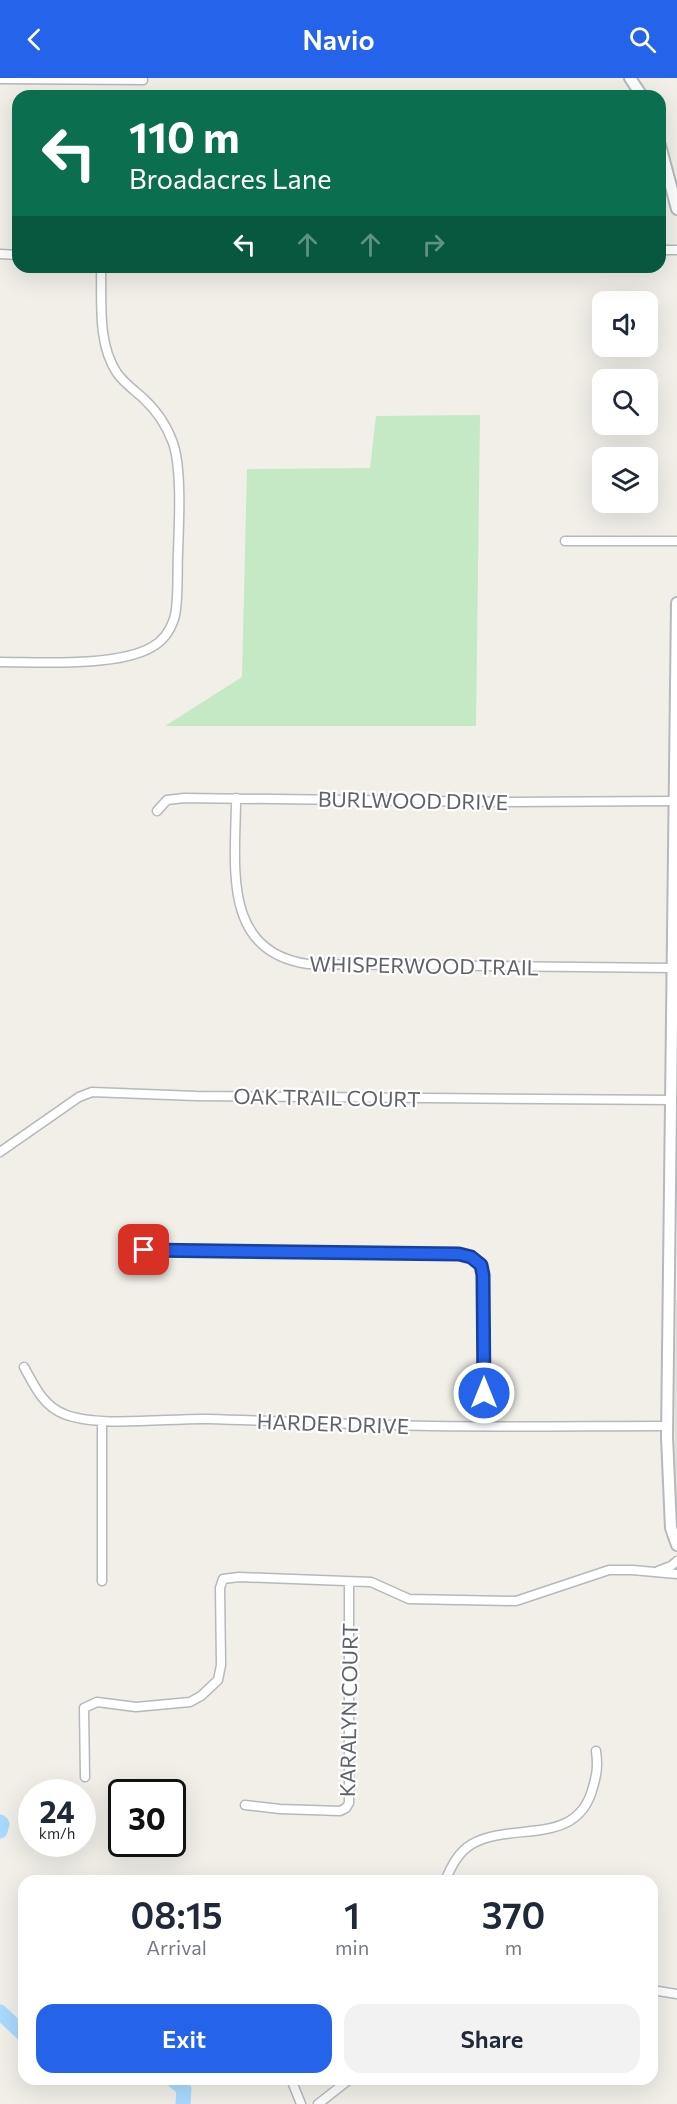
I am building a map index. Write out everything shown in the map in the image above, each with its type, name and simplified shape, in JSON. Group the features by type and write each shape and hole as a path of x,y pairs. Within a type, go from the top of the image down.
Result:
{"street":[{"path":"0,79 143,80"},
{"path":"666,168 677,209"},
{"path":"0,662 122,658 143,651 161,640 168,632 175,617 178,528 177,463 173,443 155,411 129,387 118,374 110,359 103,331 101,273"},
{"path":"565,542 677,541"},
{"path":"677,603 667,1426 671,1528 677,1545"},
{"name":"BURLWOOD DRIVE","path":"157,811 167,800 184,798 509,802 674,801"},
{"name":"WHISPERWOOD TRAIL","path":"236,798 238,904 252,932 278,957 308,964 672,968"},
{"name":"OAK TRAIL COURT","path":"0,1152 79,1096 92,1092 196,1096 671,1100"},
{"path":"144,1250 459,1254 471,1257 481,1265 483,1275 484,1393 481,1426"},
{"name":"HARDER DRIVE","path":"24,1367 42,1397 52,1408 75,1418 481,1426 667,1426"},
{"path":"102,1420 102,1581"},
{"path":"655,1571 671,1566 677,1561"},
{"path":"85,1777 84,1708 97,1702 136,1707 190,1702 201,1696 218,1680 221,1665 220,1588 223,1580 239,1577 371,1582 409,1599 516,1601 609,1570 677,1574"},
{"name":"KARALYN COURT","path":"245,1805 340,1811 349,1803 349,1582"},
{"path":"448,1875 456,1858 473,1843 505,1834 539,1832 572,1821 590,1800 599,1766 596,1751"},
{"path":"658,1991 677,1994"},
{"path":"293,2085 301,2104"},
{"path":"318,2104 342,2085"}],"shaded area":[{"path":"677,1300 677,1526 674,1507"}],"green space":[{"path":"480,415 476,726 165,726 242,677 247,469 370,468 376,416"}],"waterway":[{"path":"0,1822 2,1824 0,1831"},
{"path":"0,2012 18,2029"},
{"path":"179,2085 184,2089 183,2104"}],"route":[{"path":"144,1250 459,1254 471,1257 481,1265 483,1275 484,1393"}]}
